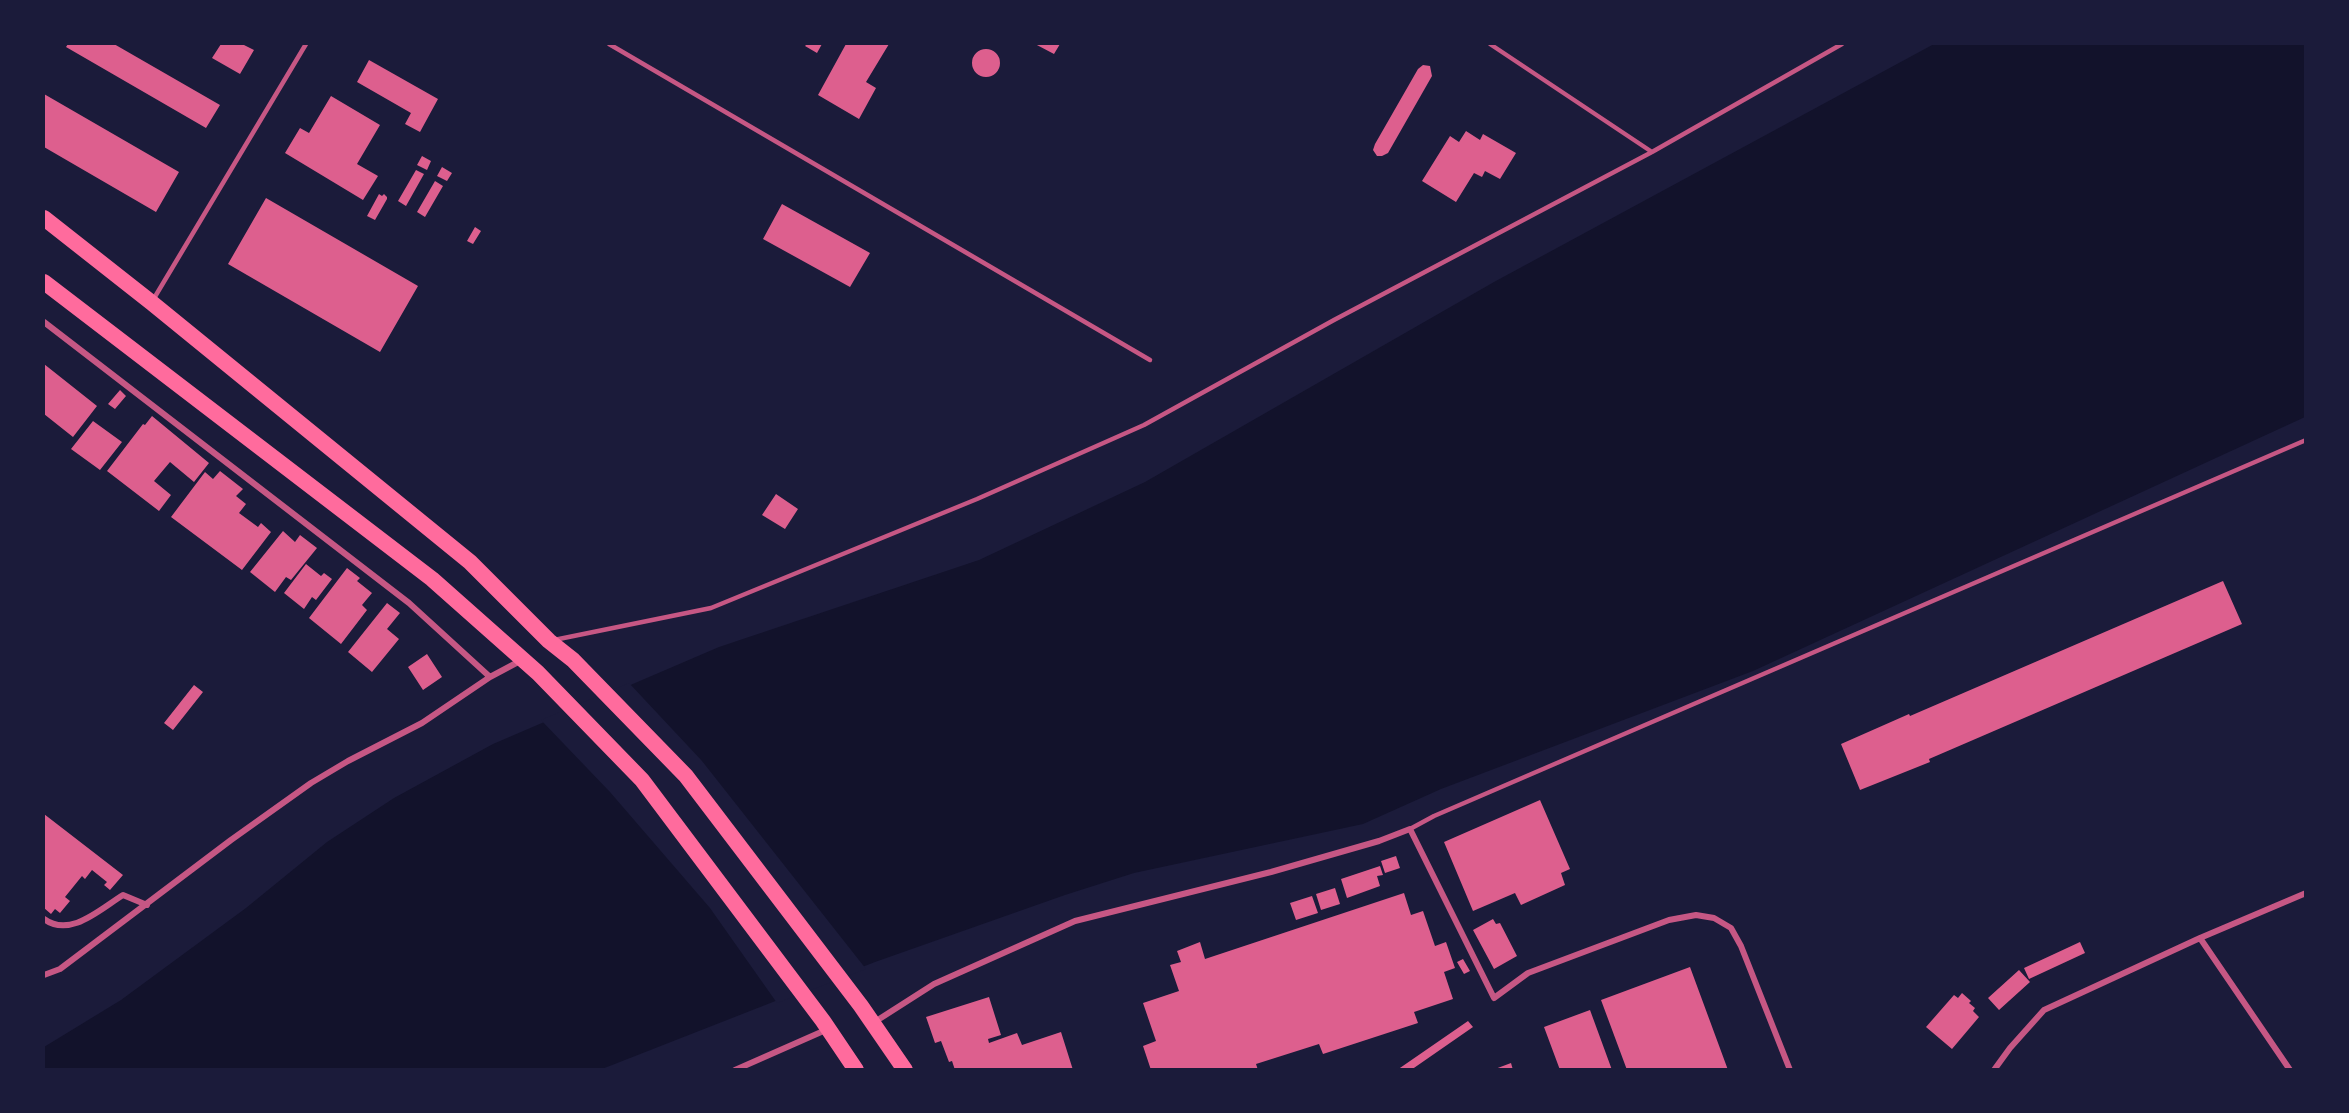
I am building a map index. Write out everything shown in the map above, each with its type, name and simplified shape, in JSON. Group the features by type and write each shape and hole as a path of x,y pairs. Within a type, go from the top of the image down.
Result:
{"highway":[{"path":"44,218 470,562 549,641 573,660 686,776 861,1006 905,1070"},
{"path":"44,282 432,579 538,673 642,780 826,1025 856,1070"}],"street":[{"path":"44,322 409,603 490,676"},
{"path":"44,975 60,969 231,840 311,783 422,723 490,676 522,659"},
{"path":"873,1023 934,984 1075,921 1271,872 1379,841 1410,829 1494,998 1528,973 1669,920 1696,915 1714,918 1731,928 1741,946 1790,1070"},
{"path":"1994,1070 2044,1010 2306,892"},
{"path":"44,919 52,925 63,927 78,923 123,895 147,905"},
{"path":"2200,938 2290,1070"},
{"path":"735,1070 826,1025"}],"lane":[{"path":"152,303 306,44"},
{"path":"609,44 1150,360"},
{"path":"1490,44 1652,152"},
{"path":"549,641 711,608 977,499 1144,425 1334,320 1652,152 1842,44"},
{"path":"1410,829 1445,811 2306,440"}],"shaded area":[{"path":"1934,44 2305,44 2305,417 1753,671 1441,789 1363,824 1134,873 1065,895 875,962 602,1069 44,1070 44,1047 121,1000 246,908 327,842 394,798 493,744 719,647 979,560 1145,482 1494,282"}],"pier":[{"path":"629,683 702,761 866,969 777,1003 710,908 610,792 541,720"}],"building":[{"path":"68,44 114,44 220,105 206,128 66,47"},
{"path":"221,44 242,44 254,50 240,74 212,58"},
{"path":"822,44 817,53 805,46"},
{"path":"846,44 889,44 866,82 876,88 859,119 818,95"},
{"path":"1035,44 1060,44 1054,54"},
{"path":"986,49 996,53 1000,63 996,73 986,77 976,73 972,63 976,53"},
{"path":"369,60 438,99 420,132 405,124 411,113 357,82"},
{"path":"1423,65 1430,66 1432,76 1388,153 1377,156 1373,150 1375,144 1418,69"},
{"path":"44,94 179,172 156,212 44,147"},
{"path":"331,96 380,125 357,164 378,176 363,200 285,153 300,128 309,133"},
{"path":"1466,131 1480,140 1483,134 1516,153 1500,179 1485,171 1482,177 1474,173 1456,202 1422,181 1450,136 1459,142"},
{"path":"422,156 431,161 427,170 417,165"},
{"path":"442,167 452,173 447,181 437,176"},
{"path":"416,170 424,174 406,206 398,201"},
{"path":"435,181 443,186 425,217 417,212"},
{"path":"379,194 382,196 384,194 387,199 375,220 367,216"},
{"path":"266,198 418,286 380,352 228,264"},
{"path":"782,204 870,253 850,287 763,239"},
{"path":"475,227 481,231 473,244 467,241"},
{"path":"44,364 97,406 73,437 44,414"},
{"path":"120,390 126,396 115,409 108,404"},
{"path":"152,416 209,463 194,482 170,462 154,481 171,495 159,511 107,471 143,424 145,425"},
{"path":"93,421 122,442 100,470 71,449"},
{"path":"220,471 243,489 236,496 246,504 239,513 258,527 261,523 271,532 242,570 171,517 205,472 213,479"},
{"path":"776,494 798,509 785,529 762,515"},
{"path":"283,531 295,542 300,535 317,548 291,580 286,577 275,592 250,572"},
{"path":"306,564 321,576 324,573 332,579 316,600 312,597 304,609 284,593"},
{"path":"347,568 360,578 357,581 372,593 362,605 367,610 341,644 309,618"},
{"path":"2223,581 2242,624 1929,759 1930,762 1860,790 1841,744"},
{"path":"387,603 400,613 387,629 399,639 372,672 348,652"},
{"path":"427,654 442,677 423,690 408,667"},
{"path":"194,685 203,692 173,730 164,723"},
{"path":"1540,800 1570,869 1561,873 1565,885 1521,905 1515,893 1473,911 1444,842"},
{"path":"44,814 123,875 110,890 104,885 107,882 92,870 85,879 82,876 65,897 70,901 60,913 55,909 51,914 44,908"},
{"path":"1396,856 1400,868 1385,873 1381,861"},
{"path":"1380,866 1383,875 1377,876 1380,886 1347,898 1341,879"},
{"path":"1335,888 1340,904 1321,910 1316,894"},
{"path":"1404,893 1411,915 1423,911 1435,946 1446,942 1455,968 1444,972 1453,999 1414,1012 1418,1023 1323,1054 1319,1044 1256,1064 1258,1070 1151,1070 1143,1046 1156,1041 1143,1003 1179,991 1170,965 1181,962 1177,951 1200,942 1205,959"},
{"path":"1312,896 1318,913 1296,920 1290,903"},
{"path":"1493,919 1496,924 1500,923 1517,956 1494,969 1473,930"},
{"path":"2080,942 2085,953 2029,979 2024,968"},
{"path":"1463,959 1470,971 1464,974 1457,962"},
{"path":"1690,967 1728,1070 1627,1070 1601,1000"},
{"path":"2019,970 2030,982 1999,1010 1988,998"},
{"path":"1962,993 1971,1001 1969,1003 1975,1008 1973,1011 1979,1017 1952,1049 1926,1027 1954,995 1958,998"},
{"path":"989,997 1001,1035 988,1039 989,1043 1017,1033 1022,1045 1061,1032 1073,1070 955,1070 952,1061 949,1062 941,1041 935,1043 926,1017"},
{"path":"1590,1010 1612,1070 1560,1070 1544,1027"},
{"path":"1468,1021 1473,1027 1411,1070 1397,1070"},
{"path":"1511,1063 1513,1070 1495,1070 1495,1069"}]}
